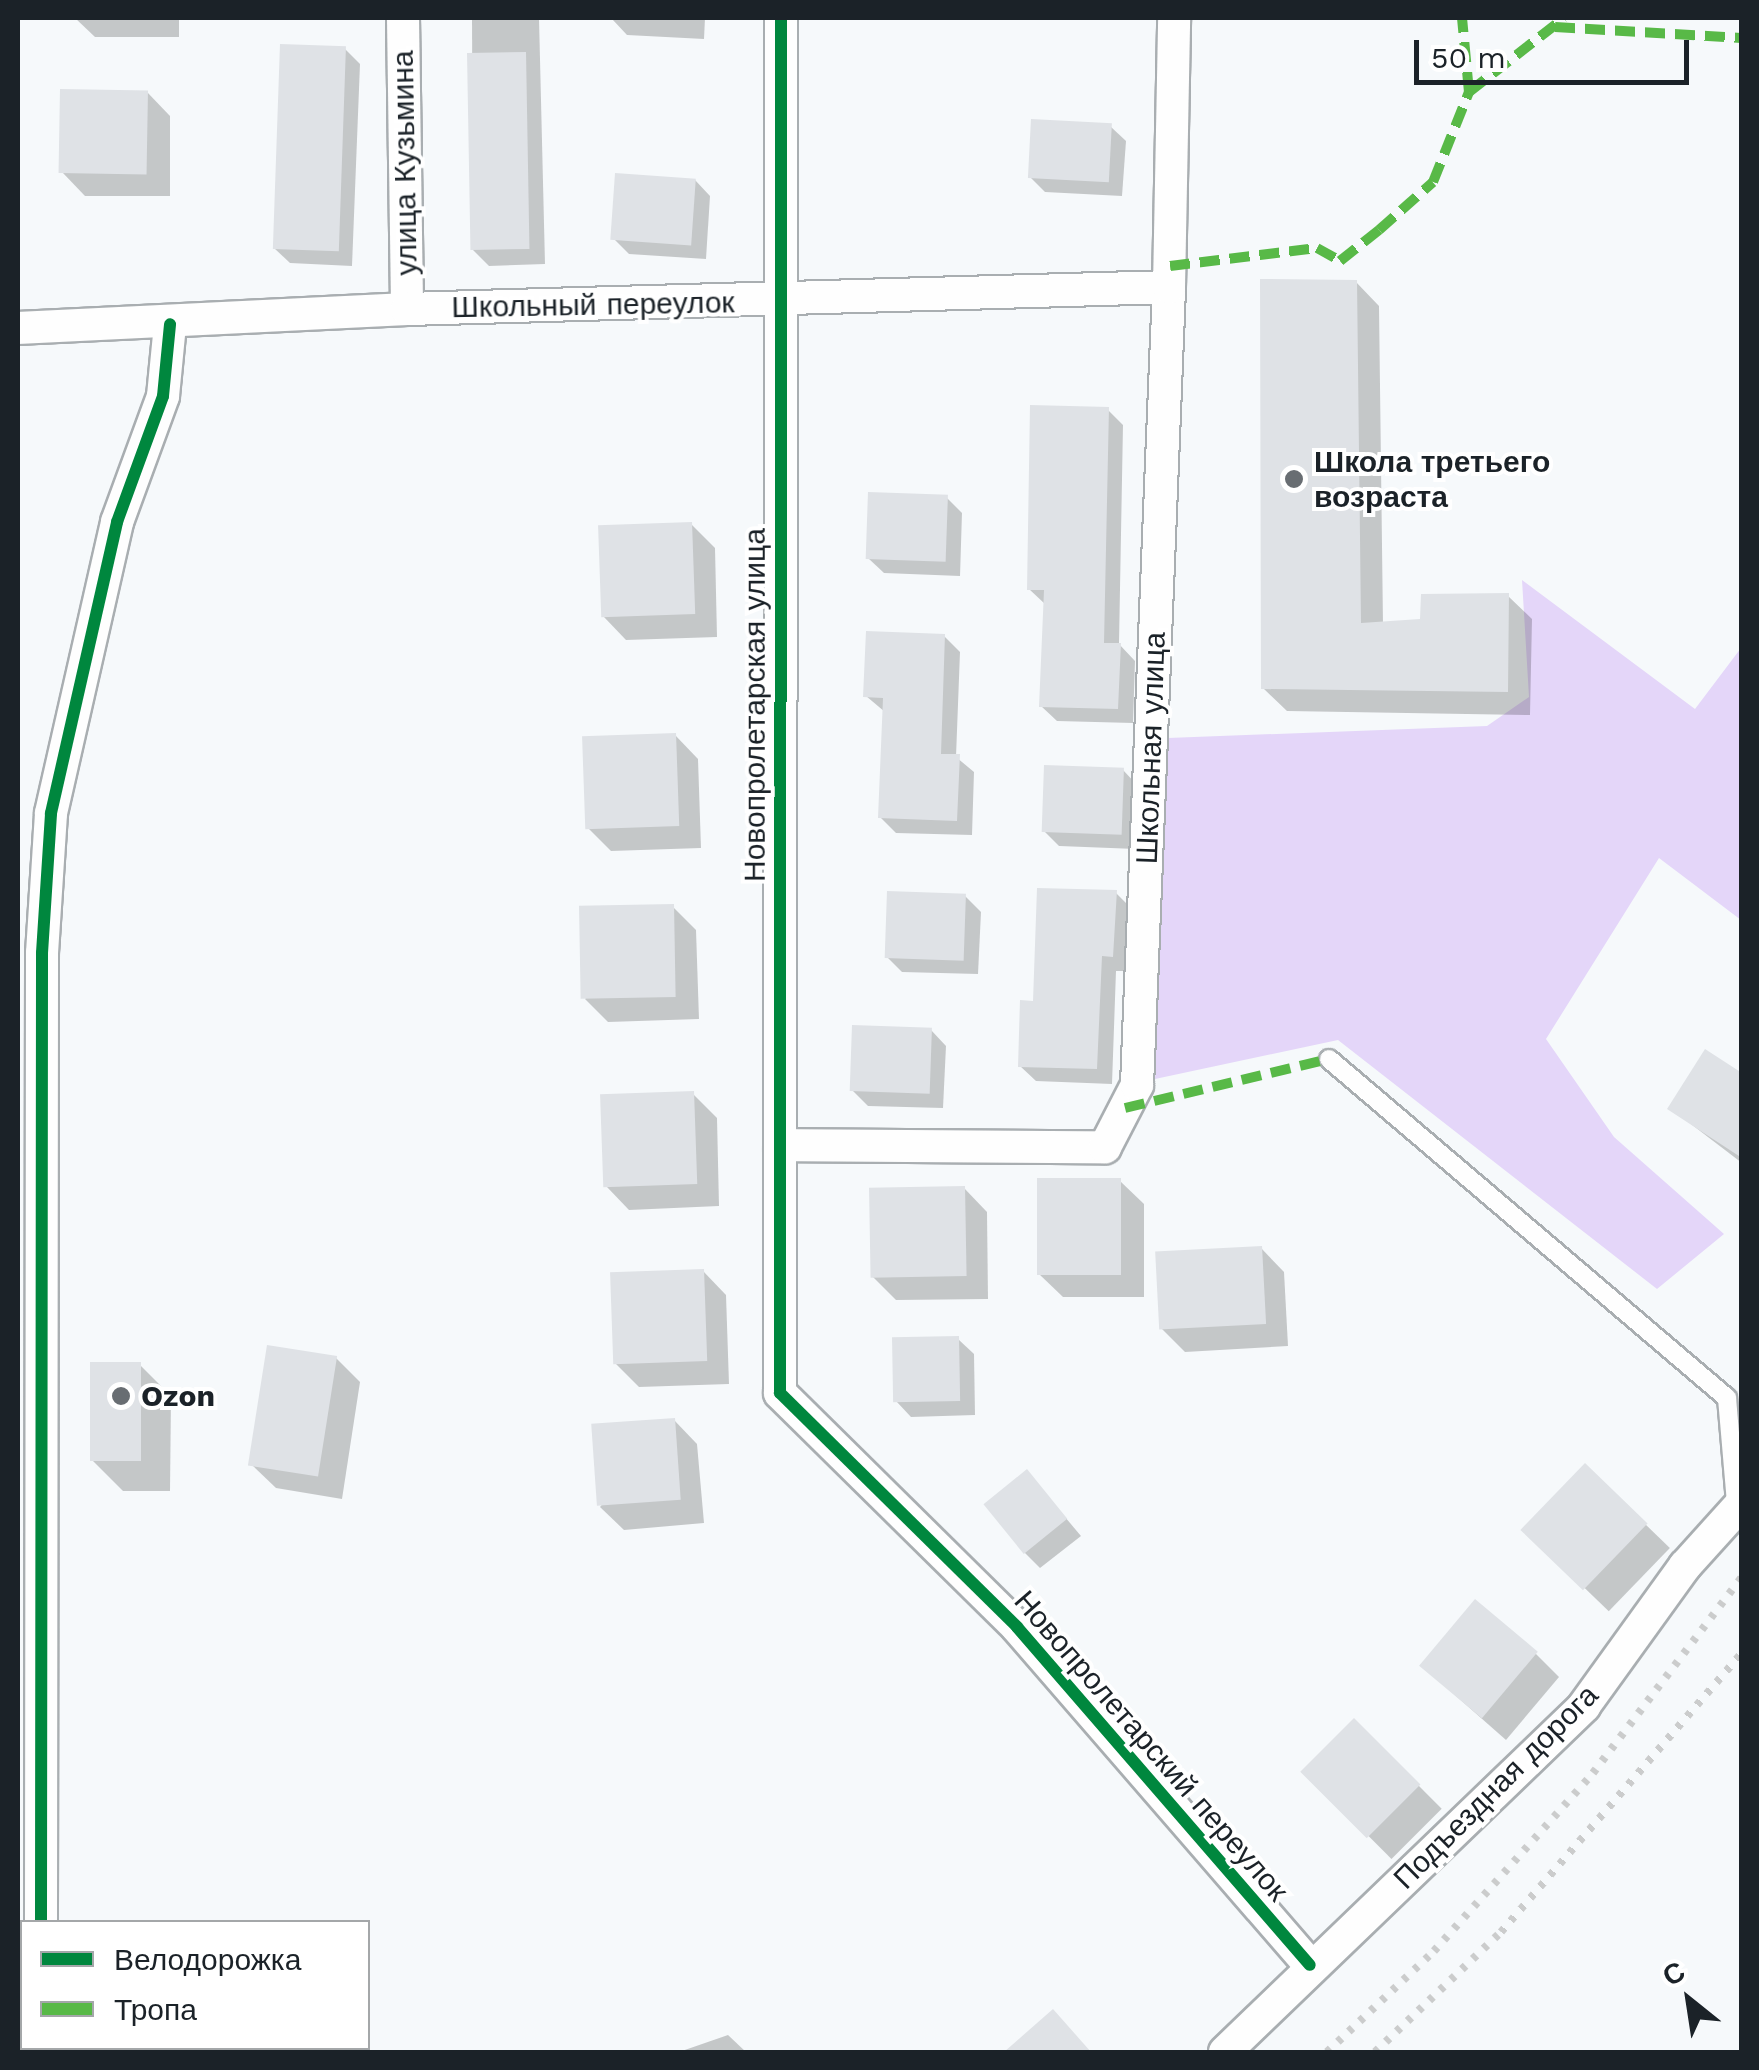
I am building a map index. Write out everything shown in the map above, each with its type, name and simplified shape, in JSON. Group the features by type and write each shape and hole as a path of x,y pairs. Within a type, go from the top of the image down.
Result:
{"street":[{"name":"улица Кузьмина","path":"403,18 407,309"},
{"name":"Новопролетарская улица","path":"780,1393 782,18"},
{"name":"Школьная улица","path":"780,1145 1104,1148 1137,1085 1169,287 1174,18"},
{"name":"Школьный переулок","path":"18,328 170,324 407,309 1169,287"},
{"path":"41,1920 42,953 51,813 117,522 164,396 170,324"},
{"name":"Новопролетарский переулок","path":"780,1393 1017,1627 1310,1966"},
{"name":"Подъездная дорога","path":"1225,2052 1584,1706 1739,1502"}],"lane":[{"path":"1329,1058 1727,1398 1739,1502"}],"shaded area":[{"path":"1522,580 1695,709 1741,648 1741,920 1659,858 1546,1039 1614,1137 1724,1234 1657,1289 1338,1040 1155,1079 1168,738 1487,726 1529,697"}],"building":[{"path":"280,44 346,46 339,251 273,249"},
{"path":"526,52 529,249 470,250 467,53"},
{"path":"60,89 148,91 147,175 59,173"},
{"path":"1031,119 1112,123 1109,182 1028,178"},
{"path":"615,173 696,179 691,245 610,240"},
{"path":"1260,279 1357,280 1361,623 1420,619 1421,594 1509,593 1508,692 1261,689"},
{"path":"1030,405 1109,407 1104,643 1121,643 1118,709 1039,707 1044,590 1027,590"},
{"path":"868,492 948,495 946,562 866,559"},
{"path":"692,522 695,614 601,617 598,525"},
{"path":"866,631 945,634 941,754 960,754 957,821 878,818 883,698 863,697"},
{"path":"676,733 679,826 585,829 582,736"},
{"path":"1044,765 1124,768 1122,835 1042,832"},
{"path":"1037,888 1117,890 1113,957 1102,956 1097,1069 1018,1067 1020,1000 1033,1001"},
{"path":"887,891 966,894 964,961 885,958"},
{"path":"674,904 676,997 581,999 579,906"},
{"path":"852,1025 932,1028 930,1094 850,1091"},
{"path":"1705,1049 1742,1073 1742,1158 1667,1109"},
{"path":"694,1091 697,1184 603,1187 600,1094"},
{"path":"1037,1178 1121,1178 1121,1275 1037,1275"},
{"path":"965,1186 967,1276 871,1278 869,1188"},
{"path":"1262,1246 1266,1324 1159,1329 1155,1252"},
{"path":"704,1269 707,1361 613,1364 610,1272"},
{"path":"959,1336 960,1401 893,1402 892,1337"},
{"path":"267,1345 337,1356 318,1477 248,1465"},
{"path":"90,1362 141,1362 141,1461 90,1461"},
{"path":"675,1418 681,1500 597,1506 591,1424"},
{"path":"1585,1463 1648,1523 1583,1590 1520,1530"},
{"path":"1027,1469 1067,1519 1024,1554 983,1504"},
{"path":"1475,1599 1538,1652 1482,1718 1419,1666"},
{"path":"1354,1718 1420,1784 1367,1838 1300,1772"},
{"path":"1053,2009 1091,2052 1004,2052"}],"railway":[{"path":"1327,2052 1434,1951 1593,1773 1742,1577"},
{"path":"1375,2052 1501,1932 1742,1653"}],"marked path":[{"path":"1170,266 1317,248 1340,261 1379,230 1433,182 1469,92 1462,18"},
{"path":"1469,92 1564,18"},
{"path":"1555,27 1742,38"},
{"path":"1125,1108 1329,1059"}],"cycle path":[{"path":"781,18 780,1393 1017,1627 1310,1965"},
{"path":"41,1920 42,953 51,813 117,522 163,396 170,324"}],"place":[{"name":"Школа третьего возраста","path":"1294,479"},
{"name":"Ozon","path":"121,1396"}]}
